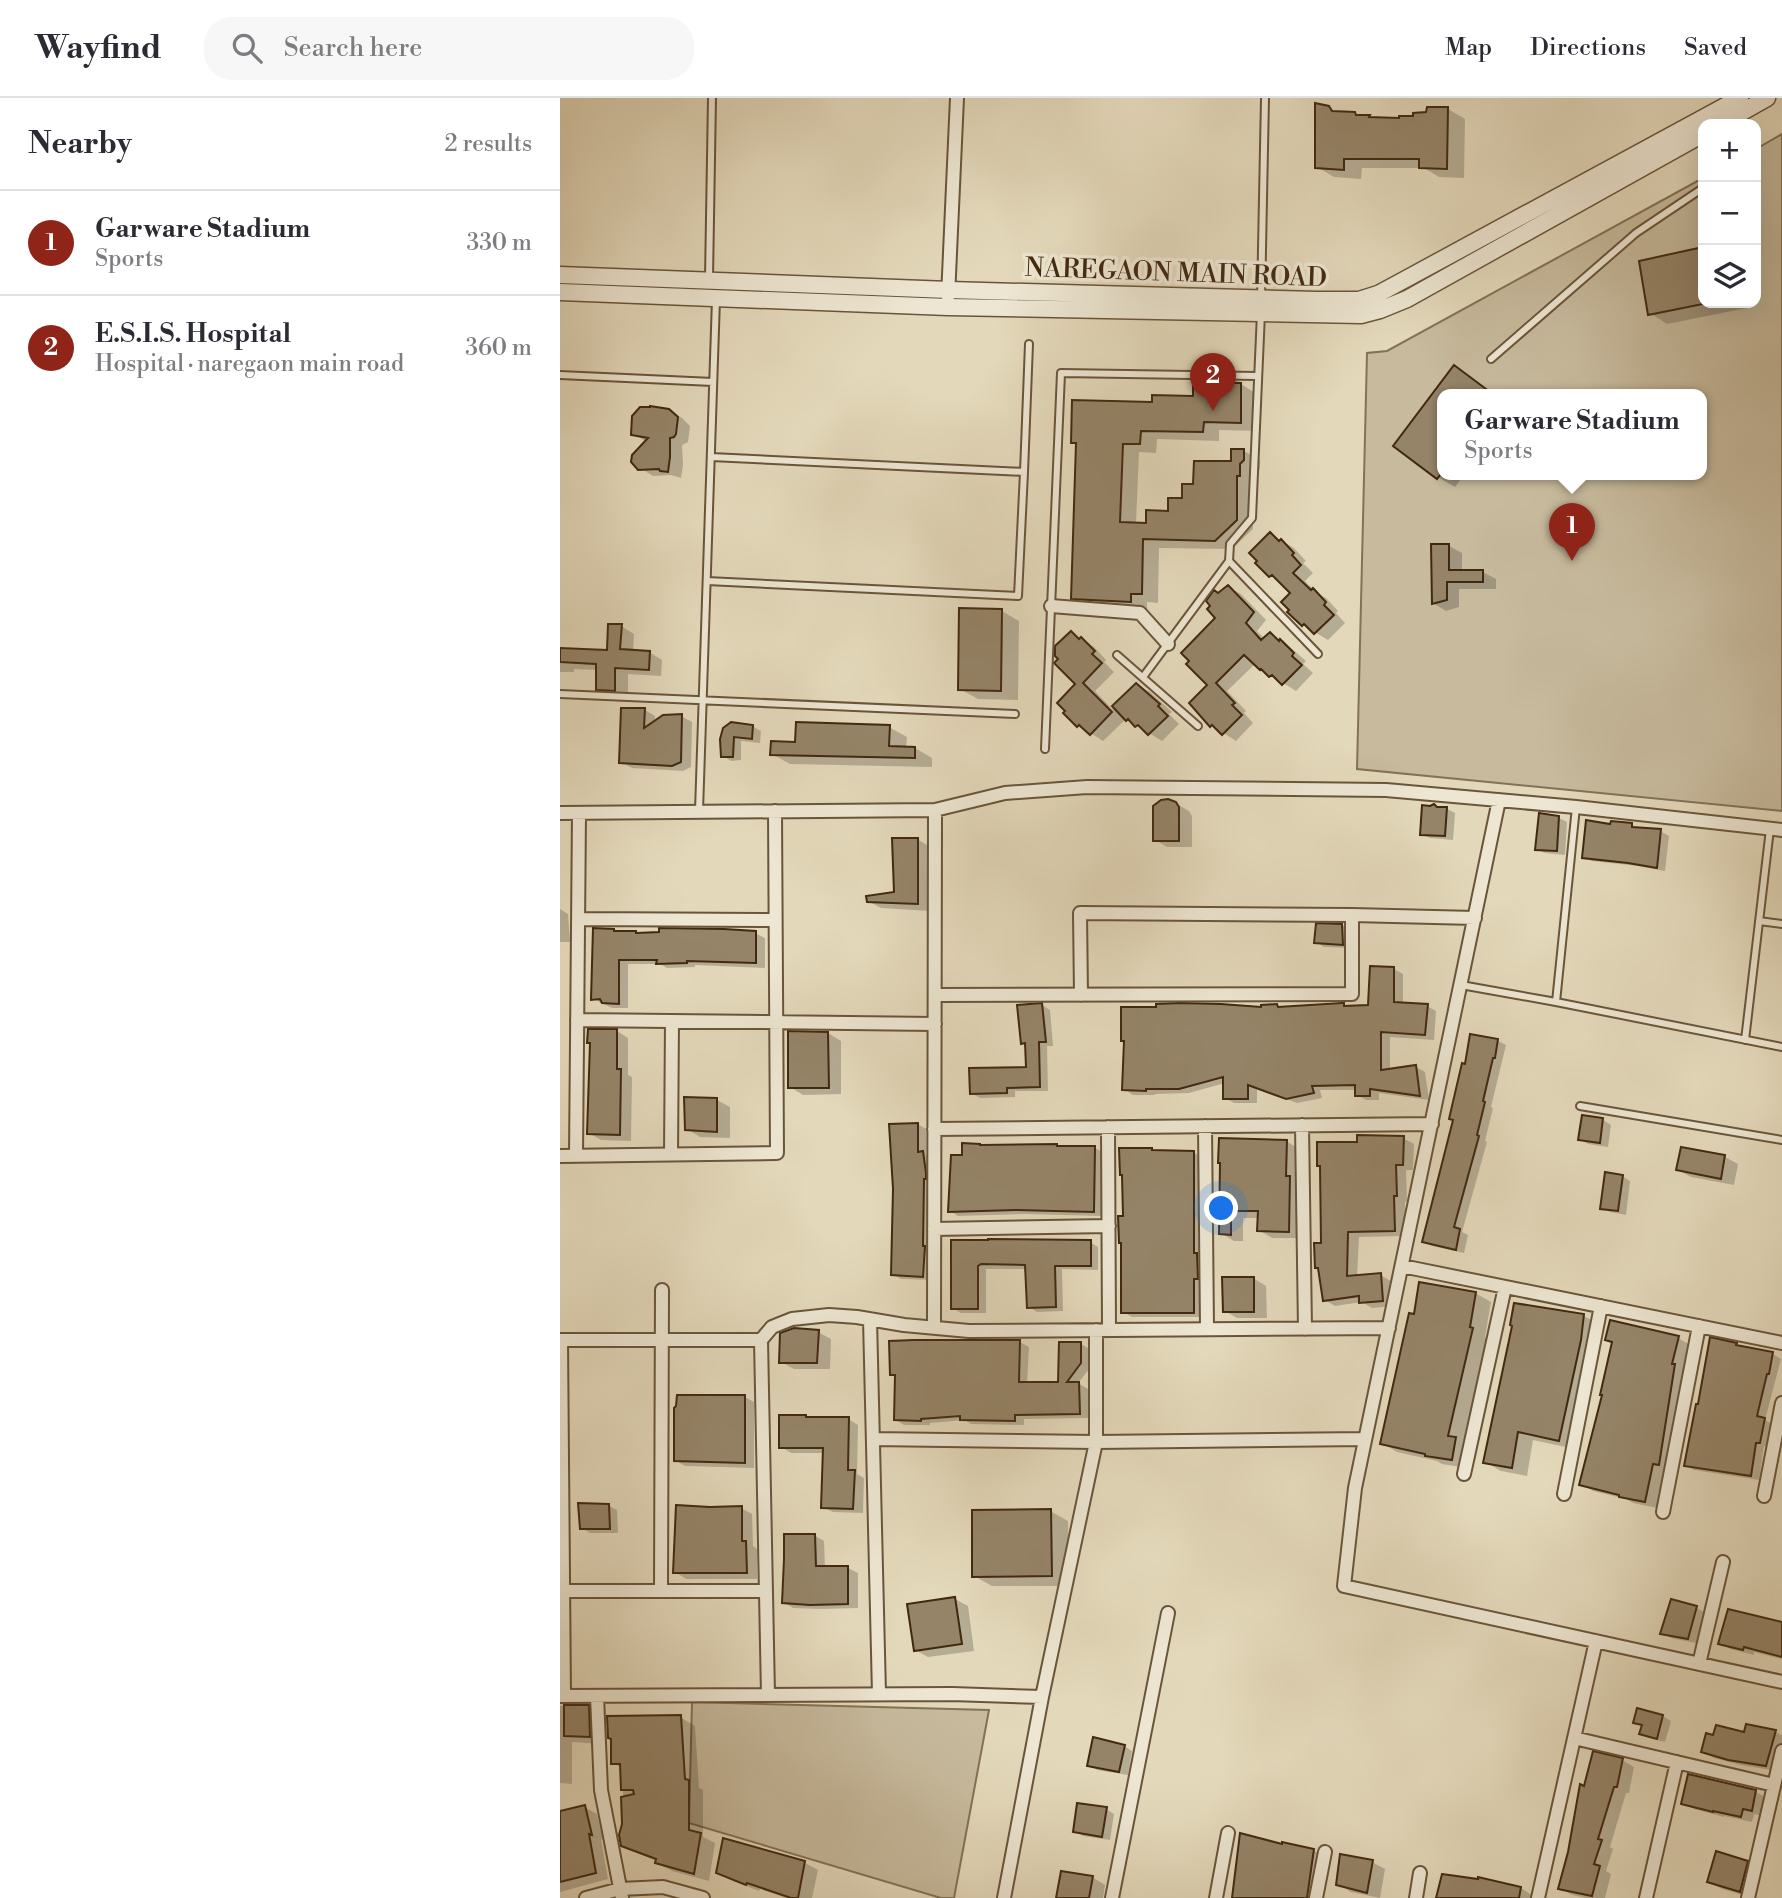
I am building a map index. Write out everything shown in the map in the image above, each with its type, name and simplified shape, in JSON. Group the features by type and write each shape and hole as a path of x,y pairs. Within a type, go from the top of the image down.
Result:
{"street":[{"path":"948,307 957,98"},
{"name":"NAREGAON MAIN ROAD","path":"560,292 948,307 1261,306 1359,300 1378,294 1740,98"},
{"path":"1730,119 1765,99"},
{"name":"NAREGAON MAIN ROAD","path":"560,275 949,290 1261,306 1361,315 1407,299 1698,138"},
{"path":"1051,606 1140,613 1168,644"},
{"path":"560,813 935,810 1005,793 1087,787 1387,790 1576,807 1776,830"},
{"path":"1499,800 1355,1488 1344,1586 1782,1682"},
{"path":"934,1328 935,810"},
{"path":"560,1156 777,1153 775,811"},
{"path":"576,1156 579,813"},
{"path":"1080,995 1080,913 1475,918"},
{"path":"935,995 1352,994 1352,915"},
{"path":"578,919 775,920"},
{"path":"577,1020 935,1024"},
{"path":"671,1154 672,1021"},
{"path":"934,1129 1432,1124"},
{"path":"1303,1125 1306,1329"},
{"path":"1205,1126 1207,1329"},
{"path":"1108,1127 1110,1330"},
{"path":"934,1229 1109,1226"},
{"path":"1402,1266 1782,1343"},
{"path":"1464,1474 1506,1287"},
{"path":"661,1591 662,1290"},
{"path":"1564,1494 1601,1306"},
{"path":"768,1695 761,1340 772,1326 792,1319 829,1315 969,1331 1389,1328"},
{"path":"870,1319 879,1694"},
{"path":"1664,1512 1699,1326"},
{"path":"1004,1898 1042,1697 1096,1442 1096,1330"},
{"path":"761,1340 561,1340 564,1591 562,1696 952,1694 1042,1697"},
{"path":"1764,1496 1782,1403"},
{"path":"873,1439 1096,1442 1365,1439"},
{"path":"1699,1664 1723,1562"},
{"path":"564,1591 766,1591"},
{"path":"1112,1898 1168,1613"},
{"path":"1538,1898 1596,1641"},
{"path":"597,1696 601,1790 621,1894"},
{"path":"1574,1738 1774,1785"},
{"path":"1748,1898 1782,1751"},
{"path":"1646,1898 1677,1762"},
{"path":"1216,1898 1228,1833"},
{"path":"1317,1898 1325,1852"},
{"path":"1416,1898 1420,1873"},
{"path":"586,1898 663,1887 704,1898"}],"lane":[{"path":"709,280 712,98"},
{"path":"1143,677 1229,561 1230,544 1252,518 1261,306 1265,98"},
{"path":"1491,359 1636,233 1698,191"},
{"path":"699,811 716,298"},
{"path":"707,582 1018,596 1029,344"},
{"path":"1045,749 1061,373 1257,376"},
{"path":"560,375 713,382"},
{"path":"711,457 1024,472"},
{"path":"1229,561 1318,654"},
{"path":"1117,654 1198,726"},
{"path":"560,694 1015,714"},
{"path":"1556,1002 1576,807"},
{"path":"1745,1040 1759,921 1776,830"},
{"path":"1759,921 1782,924"},
{"path":"1460,985 1782,1047"},
{"path":"1580,1105 1782,1140"}],"shaded area":[{"path":"1782,134 1782,811 1357,769 1367,353 1387,351 1698,181 1698,308 1761,308 1761,146"},
{"path":"692,1702 989,1710 954,1898 941,1898 689,1823"}],"building":[{"path":"1315,103 1329,106 1332,111 1355,112 1356,115 1370,115 1369,117 1399,118 1426,112 1427,107 1448,107 1447,169 1419,168 1419,159 1344,159 1344,170 1315,168"},
{"path":"1698,248 1698,305 1648,315 1639,261"},
{"path":"1454,365 1486,389 1437,389 1437,479 1393,446"},
{"path":"1193,382 1241,383 1241,423 1204,422 1203,432 1141,431 1140,444 1123,444 1120,522 1146,523 1146,510 1168,511 1168,498 1182,498 1182,484 1193,484 1194,461 1231,461 1231,449 1244,449 1240,476 1237,476 1237,520 1215,541 1143,539 1142,594 1131,594 1131,602 1071,599 1076,443 1071,443 1072,400 1152,402 1152,395 1193,396"},
{"path":"640,407 669,409 678,417 676,434 670,438 668,472 659,469 638,470 631,462 632,455 648,438 631,435 632,416"},
{"path":"1270,532 1279,541 1281,539 1301,565 1293,573 1311,590 1313,588 1334,615 1314,634 1287,612 1289,610 1281,602 1290,593 1272,575 1269,577 1249,553"},
{"path":"1431,544 1449,544 1449,570 1483,570 1483,582 1447,582 1447,600 1432,604"},
{"path":"1228,585 1254,612 1246,623 1261,640 1270,632 1294,653 1292,656 1302,665 1282,685 1244,655 1216,683 1235,703 1232,705 1242,715 1222,735 1212,725 1210,727 1189,703 1207,685 1186,664 1189,661 1181,653 1215,618 1207,609 1210,606 1206,601 1214,590 1218,593"},
{"path":"959,608 1002,609 1001,691 958,690"},
{"path":"608,624 622,624 620,649 650,651 649,670 615,668 615,691 596,690 596,664 560,662 560,648 607,650"},
{"path":"1071,631 1095,651 1092,654 1102,663 1083,683 1112,712 1090,735 1079,725 1077,727 1057,703 1075,684 1054,663 1058,659 1055,656 1055,646"},
{"path":"1136,683 1160,704 1158,706 1168,716 1148,735 1138,725 1135,727 1128,719 1126,721 1112,706"},
{"path":"621,708 645,708 644,728 663,715 682,714 681,762 672,766 619,763"},
{"path":"731,722 753,725 752,739 734,737 733,757 721,757 720,739 723,728"},
{"path":"796,722 890,725 889,746 915,747 915,758 770,755 771,741 795,742"},
{"path":"1168,799 1176,802 1179,807 1179,841 1153,841 1153,806"},
{"path":"1434,804 1437,807 1447,807 1445,836 1420,835 1422,805"},
{"path":"1539,813 1559,816 1557,851 1535,850"},
{"path":"1586,820 1610,824 1611,821 1632,823 1632,827 1661,829 1657,868 1582,858"},
{"path":"892,838 918,838 918,904 867,902 866,896 894,892"},
{"path":"1316,923 1342,924 1343,945 1314,943"},
{"path":"593,928 636,933 659,932 659,928 756,931 756,963 687,961 656,964 657,960 619,960 619,1004 602,1003 600,999 591,1000"},
{"path":"1370,966 1394,967 1394,1002 1428,1004 1425,1035 1381,1032 1381,1070 1416,1065 1420,1096 1370,1089 1370,1096 1355,1096 1355,1085 1312,1086 1314,1093 1286,1099 1248,1085 1248,1099 1223,1099 1223,1077 1179,1089 1122,1090 1124,1041 1121,1041 1121,1007 1156,1007 1156,1004 1180,1003 1261,1007 1277,1004 1278,1007 1342,1003 1344,1006 1368,1005"},
{"path":"1042,1003 1046,1042 1039,1042 1040,1087 1007,1088 1007,1093 970,1094 969,1068 1026,1067 1025,1043 1021,1044 1017,1005"},
{"path":"588,1029 617,1029 617,1069 621,1069 620,1135 587,1134 590,1043 587,1043"},
{"path":"788,1031 828,1032 829,1088 788,1088"},
{"path":"1470,1034 1498,1039 1483,1101 1485,1102 1477,1135 1479,1136 1454,1227 1460,1229 1456,1250 1422,1242 1453,1120 1449,1119 1462,1063 1465,1064"},
{"path":"684,1097 717,1098 717,1132 685,1130"},
{"path":"1582,1115 1603,1118 1600,1143 1578,1140"},
{"path":"918,1123 918,1152 923,1151 926,1173 923,1277 891,1275 893,1189 889,1124"},
{"path":"1357,1135 1404,1136 1403,1165 1396,1165 1395,1231 1348,1232 1347,1276 1381,1273 1383,1301 1359,1303 1359,1296 1323,1301 1318,1268 1315,1268 1314,1243 1321,1243 1317,1142 1357,1142"},
{"path":"1219,1138 1287,1140 1286,1176 1290,1176 1289,1232 1257,1231 1258,1211 1231,1211 1231,1235 1219,1234"},
{"path":"962,1143 1095,1146 1094,1212 948,1212 951,1155 962,1155"},
{"path":"1681,1147 1725,1155 1721,1179 1676,1170"},
{"path":"1119,1148 1194,1151 1194,1253 1197,1253 1198,1279 1194,1279 1194,1313 1121,1313 1121,1243 1118,1216 1123,1216"},
{"path":"1605,1172 1623,1175 1618,1211 1600,1209"},
{"path":"951,1240 1091,1240 1091,1266 1055,1266 1056,1307 1027,1308 1025,1265 981,1264 978,1266 978,1309 951,1309"},
{"path":"1222,1277 1254,1277 1254,1312 1223,1312"},
{"path":"1419,1282 1476,1292 1470,1327 1473,1328 1448,1436 1456,1437 1452,1460 1380,1444 1409,1313 1414,1314"},
{"path":"1514,1303 1584,1314 1559,1441 1518,1432 1512,1468 1483,1463 1512,1326"},
{"path":"1610,1320 1679,1336 1672,1364 1675,1364 1659,1465 1653,1464 1645,1502 1579,1485 1602,1395 1612,1342 1605,1340"},
{"path":"794,1328 819,1330 817,1363 779,1363 780,1333"},
{"path":"1710,1337 1773,1352 1757,1416 1765,1418 1760,1443 1756,1443 1751,1476 1684,1466"},
{"path":"1020,1340 1019,1382 1058,1382 1059,1342 1081,1342 1081,1363 1067,1382 1079,1382 1080,1414 1015,1415 1015,1421 960,1420 960,1416 921,1421 894,1420 895,1375 890,1375 889,1341"},
{"path":"677,1395 745,1395 745,1463 674,1461 674,1408"},
{"path":"779,1415 849,1417 848,1470 855,1470 853,1509 821,1508 823,1448 779,1448"},
{"path":"578,1503 609,1504 610,1529 580,1529"},
{"path":"676,1505 742,1506 742,1541 746,1541 747,1573 673,1573"},
{"path":"1051,1509 1052,1576 972,1577 972,1510"},
{"path":"784,1534 815,1534 816,1566 848,1566 848,1604 782,1603"},
{"path":"955,1597 962,1644 914,1651 907,1604"},
{"path":"1671,1599 1697,1606 1688,1639 1660,1634"},
{"path":"1728,1609 1782,1622 1782,1657 1744,1647 1743,1650 1718,1644"},
{"path":"564,1705 589,1705 590,1737 564,1736"},
{"path":"1637,1708 1663,1715 1657,1739 1639,1734 1642,1725 1633,1723"},
{"path":"681,1715 685,1779 689,1780 689,1830 701,1833 694,1874 655,1863 656,1859 621,1846 621,1797 634,1794 633,1790 621,1790 620,1764 611,1764 611,1739 608,1738 607,1716"},
{"path":"1746,1724 1776,1730 1766,1766 1728,1760 1701,1752 1706,1733 1713,1735 1716,1725 1744,1732"},
{"path":"1093,1737 1125,1745 1119,1772 1087,1766"},
{"path":"1593,1751 1623,1758 1617,1787 1614,1787 1598,1839 1602,1840 1594,1864 1600,1866 1592,1896 1558,1889 1568,1852 1580,1784 1584,1786"},
{"path":"1688,1774 1756,1790 1752,1811 1743,1809 1741,1817 1681,1804"},
{"path":"1077,1803 1107,1807 1102,1837 1073,1832"},
{"path":"585,1805 592,1835 589,1834 596,1873 560,1882 560,1811"},
{"path":"1240,1833 1314,1849 1307,1898 1232,1898"},
{"path":"723,1838 805,1861 798,1898 747,1883 746,1885 716,1873"},
{"path":"1716,1851 1748,1861 1740,1892 1707,1882"},
{"path":"1340,1854 1373,1860 1367,1893 1336,1885"},
{"path":"1061,1871 1093,1876 1089,1898 1056,1898"},
{"path":"1442,1874 1478,1877 1521,1887 1519,1898 1436,1898"}],"place":[{"name":"E.S.I.S. Hospital","path":"1213,411"},
{"name":"Garware Stadium","path":"1572,561"}]}
